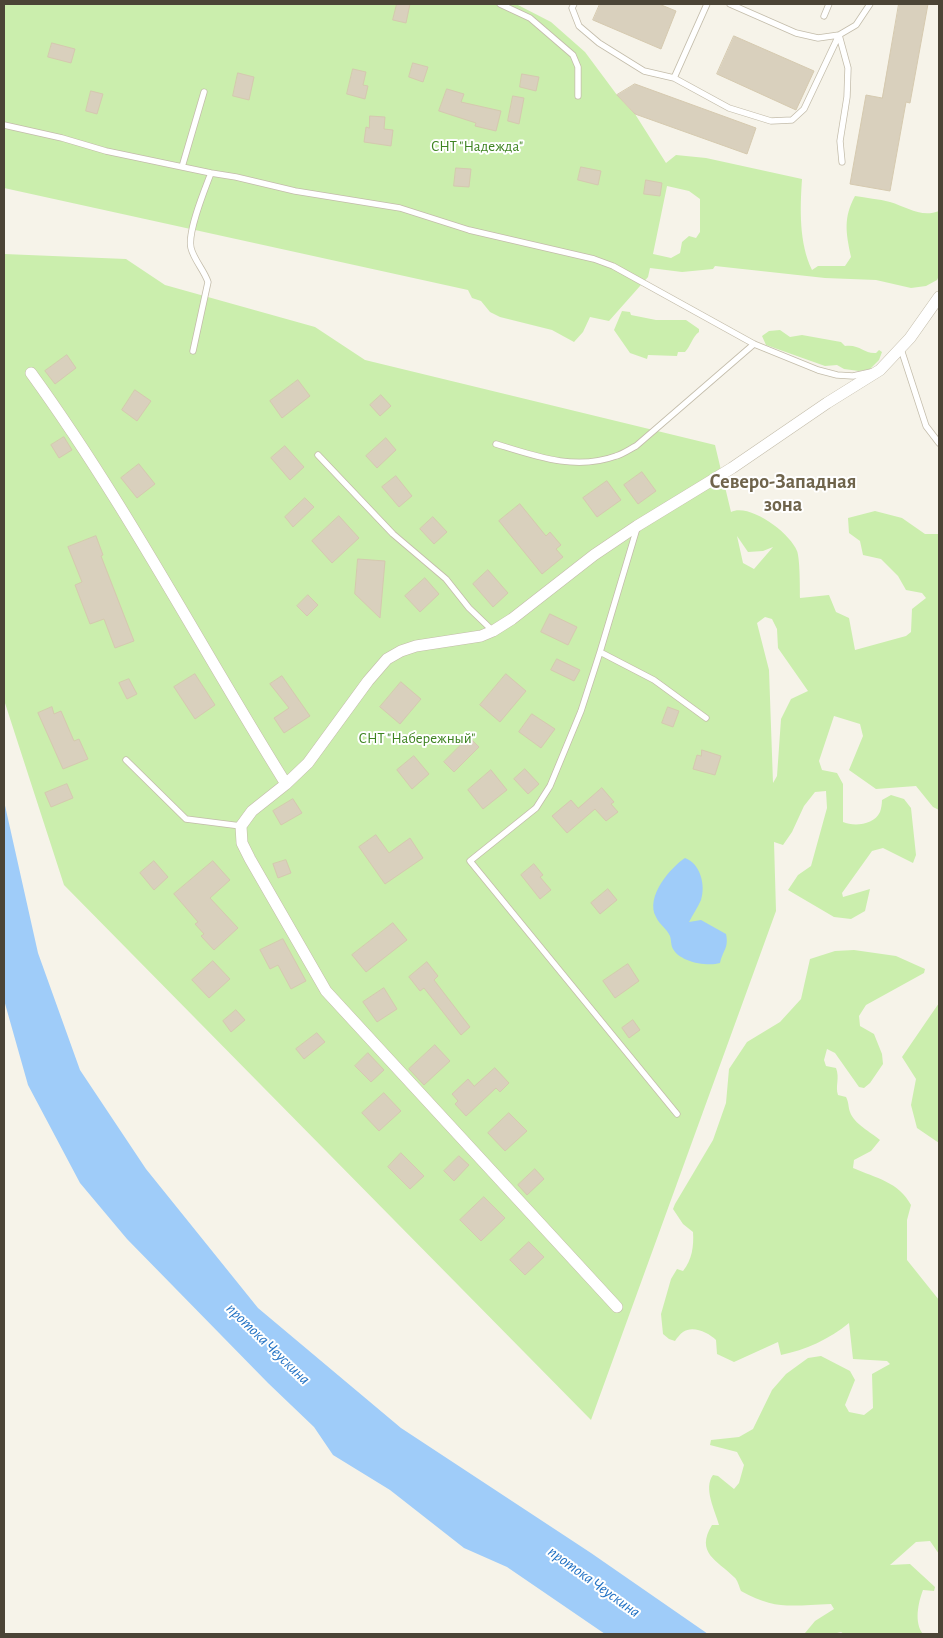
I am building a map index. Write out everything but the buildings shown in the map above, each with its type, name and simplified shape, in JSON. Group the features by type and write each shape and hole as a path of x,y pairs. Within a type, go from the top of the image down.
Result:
{"street":[{"path":"618,1307 345,1013 326,990 250,859 242,843 241,826 252,811 286,784 308,763 368,681 387,659 401,651 416,646 481,636 512,619 594,555 637,526 732,468 827,403 880,370 910,338 939,297"},
{"path":"31,373 54,404 114,498 286,784"}],"lane":[{"path":"500,4 530,18 572,55 578,67 578,96"},
{"path":"574,4 572,8 579,26 599,43 644,71 674,78 729,108 771,121 792,120 804,109 839,35"},
{"path":"674,78 707,4"},
{"path":"730,4 796,33 818,38 839,35 856,25 870,4"},
{"path":"824,16 829,4"},
{"path":"839,35 848,68 847,97 840,141 842,162"},
{"path":"182,167 204,92"},
{"path":"4,125 62,138 106,151 236,177 294,191 400,208 469,230 594,260 613,266 754,344 818,370 837,375 853,376 880,370"},
{"path":"193,351 208,282 205,272 191,249 190,239 202,194 211,173"},
{"path":"496,444 543,458 568,463 593,462 616,456 636,446 754,344"},
{"path":"901,348 926,426 939,443"},
{"path":"318,455 393,534 446,579 469,608 493,631"},
{"path":"637,526 581,711 550,786 536,808 470,862 677,1114"},
{"path":"600,652 654,680 706,718"},
{"path":"126,760 186,819 241,826"}],"green space":[{"name":"СНТ \"Надежда\"","path":"4,4 516,4 551,22 585,52 617,95 635,114 666,163 676,155 706,158 802,179 801,214 803,237 812,270 818,266 845,266 851,257 847,219 855,196 890,202 920,213 939,211 939,276 937,280 926,286 911,288 876,280 825,278 715,266 713,269 682,272 650,268 648,277 609,321 590,317 583,332 574,342 552,330 500,317 490,312 481,301 472,298 468,290 4,188","holes":["667,186 689,191 700,199 700,232 696,238 689,236 682,242 680,253 671,258 653,254"]},
{"name":"СНТ \"Набережный\"","path":"4,254 126,259 165,285 315,327 365,360 715,445 731,512 739,510 758,516 769,521 786,536 793,544 798,555 800,598 829,595 836,612 849,618 855,650 906,636 911,632 912,609 926,598 922,593 906,590 898,576 881,559 863,555 860,541 849,533 848,518 875,511 902,518 925,534 939,534 939,810 933,807 916,786 876,789 849,770 863,736 860,724 834,716 819,761 822,770 837,773 843,784 843,822 863,824 869,822 880,812 882,800 891,795 904,799 911,808 916,855 913,863 883,848 872,851 842,893 843,897 870,889 865,911 851,919 834,917 788,890 798,875 811,866 827,808 826,791 815,792 804,806 792,832 783,845 774,842 776,911 591,1420 64,885 4,700","holes":["737,536 748,552 763,551 773,547 754,569 743,563","765,617 772,619 777,629 778,648 808,691 791,699 781,719 777,776 773,783 769,670 757,623"]},
{"path":"622,311 630,312 631,315 656,320 686,320 699,329 699,332 685,352 678,352 677,356 648,355 647,359 630,353 614,330"},
{"path":"780,330 790,337 802,335 841,342 845,346 854,346 872,353 876,353 879,350 882,352 879,360 870,369 859,371 844,369 837,365 825,366 766,345 762,336 769,331"},
{"path":"854,950 896,956 925,969 924,973 866,1005 859,1016 860,1026 874,1034 882,1054 883,1064 870,1083 864,1088 859,1087 835,1053 827,1049 824,1060 826,1066 836,1068 838,1095 846,1097 852,1116 859,1124 880,1140 871,1151 854,1160 853,1168 886,1182 906,1197 911,1205 907,1220 907,1260 939,1300 939,1554 930,1541 916,1542 890,1565 910,1564 935,1587 934,1591 923,1590 920,1601 918,1624 923,1634 844,1634 841,1632 818,1635 805,1633 815,1621 834,1609 831,1604 795,1606 765,1602 753,1597 741,1591 735,1578 710,1555 706,1543 707,1535 712,1525 719,1525 709,1493 710,1480 713,1475 718,1476 734,1489 739,1483 744,1465 737,1452 710,1445 711,1440 739,1437 753,1429 772,1390 786,1374 808,1358 821,1356 850,1371 855,1380 845,1405 849,1412 864,1415 873,1408 872,1374 890,1364 887,1361 853,1359 849,1323 825,1339 799,1350 781,1355 778,1342 734,1362 717,1354 716,1340 701,1331 687,1330 675,1341 663,1334 661,1314 671,1279 677,1269 683,1271 686,1267 692,1253 693,1242 693,1232 683,1224 673,1209 713,1140 726,1103 729,1069 747,1042 780,1022 801,999 810,959 835,951"},
{"path":"939,1003 939,1143 917,1128 911,1105 916,1079 902,1057"}],"water":[{"name":"протока Чеускина","path":"4,801 38,953 80,1070 146,1169 258,1308 401,1428 591,1553 708,1634 605,1634 507,1567 464,1548 390,1490 333,1455 314,1427 268,1383 127,1239 80,1183 28,1085 4,1000"},
{"path":"685,858 695,865 698,870 703,888 701,900 689,922 701,920 726,934 726,946 720,963 701,964 686,960 675,952 669,933 659,922 653,909 656,892 666,876"}],"district":[{"name":"Северо-Западная зона","path":"783,494"}]}
